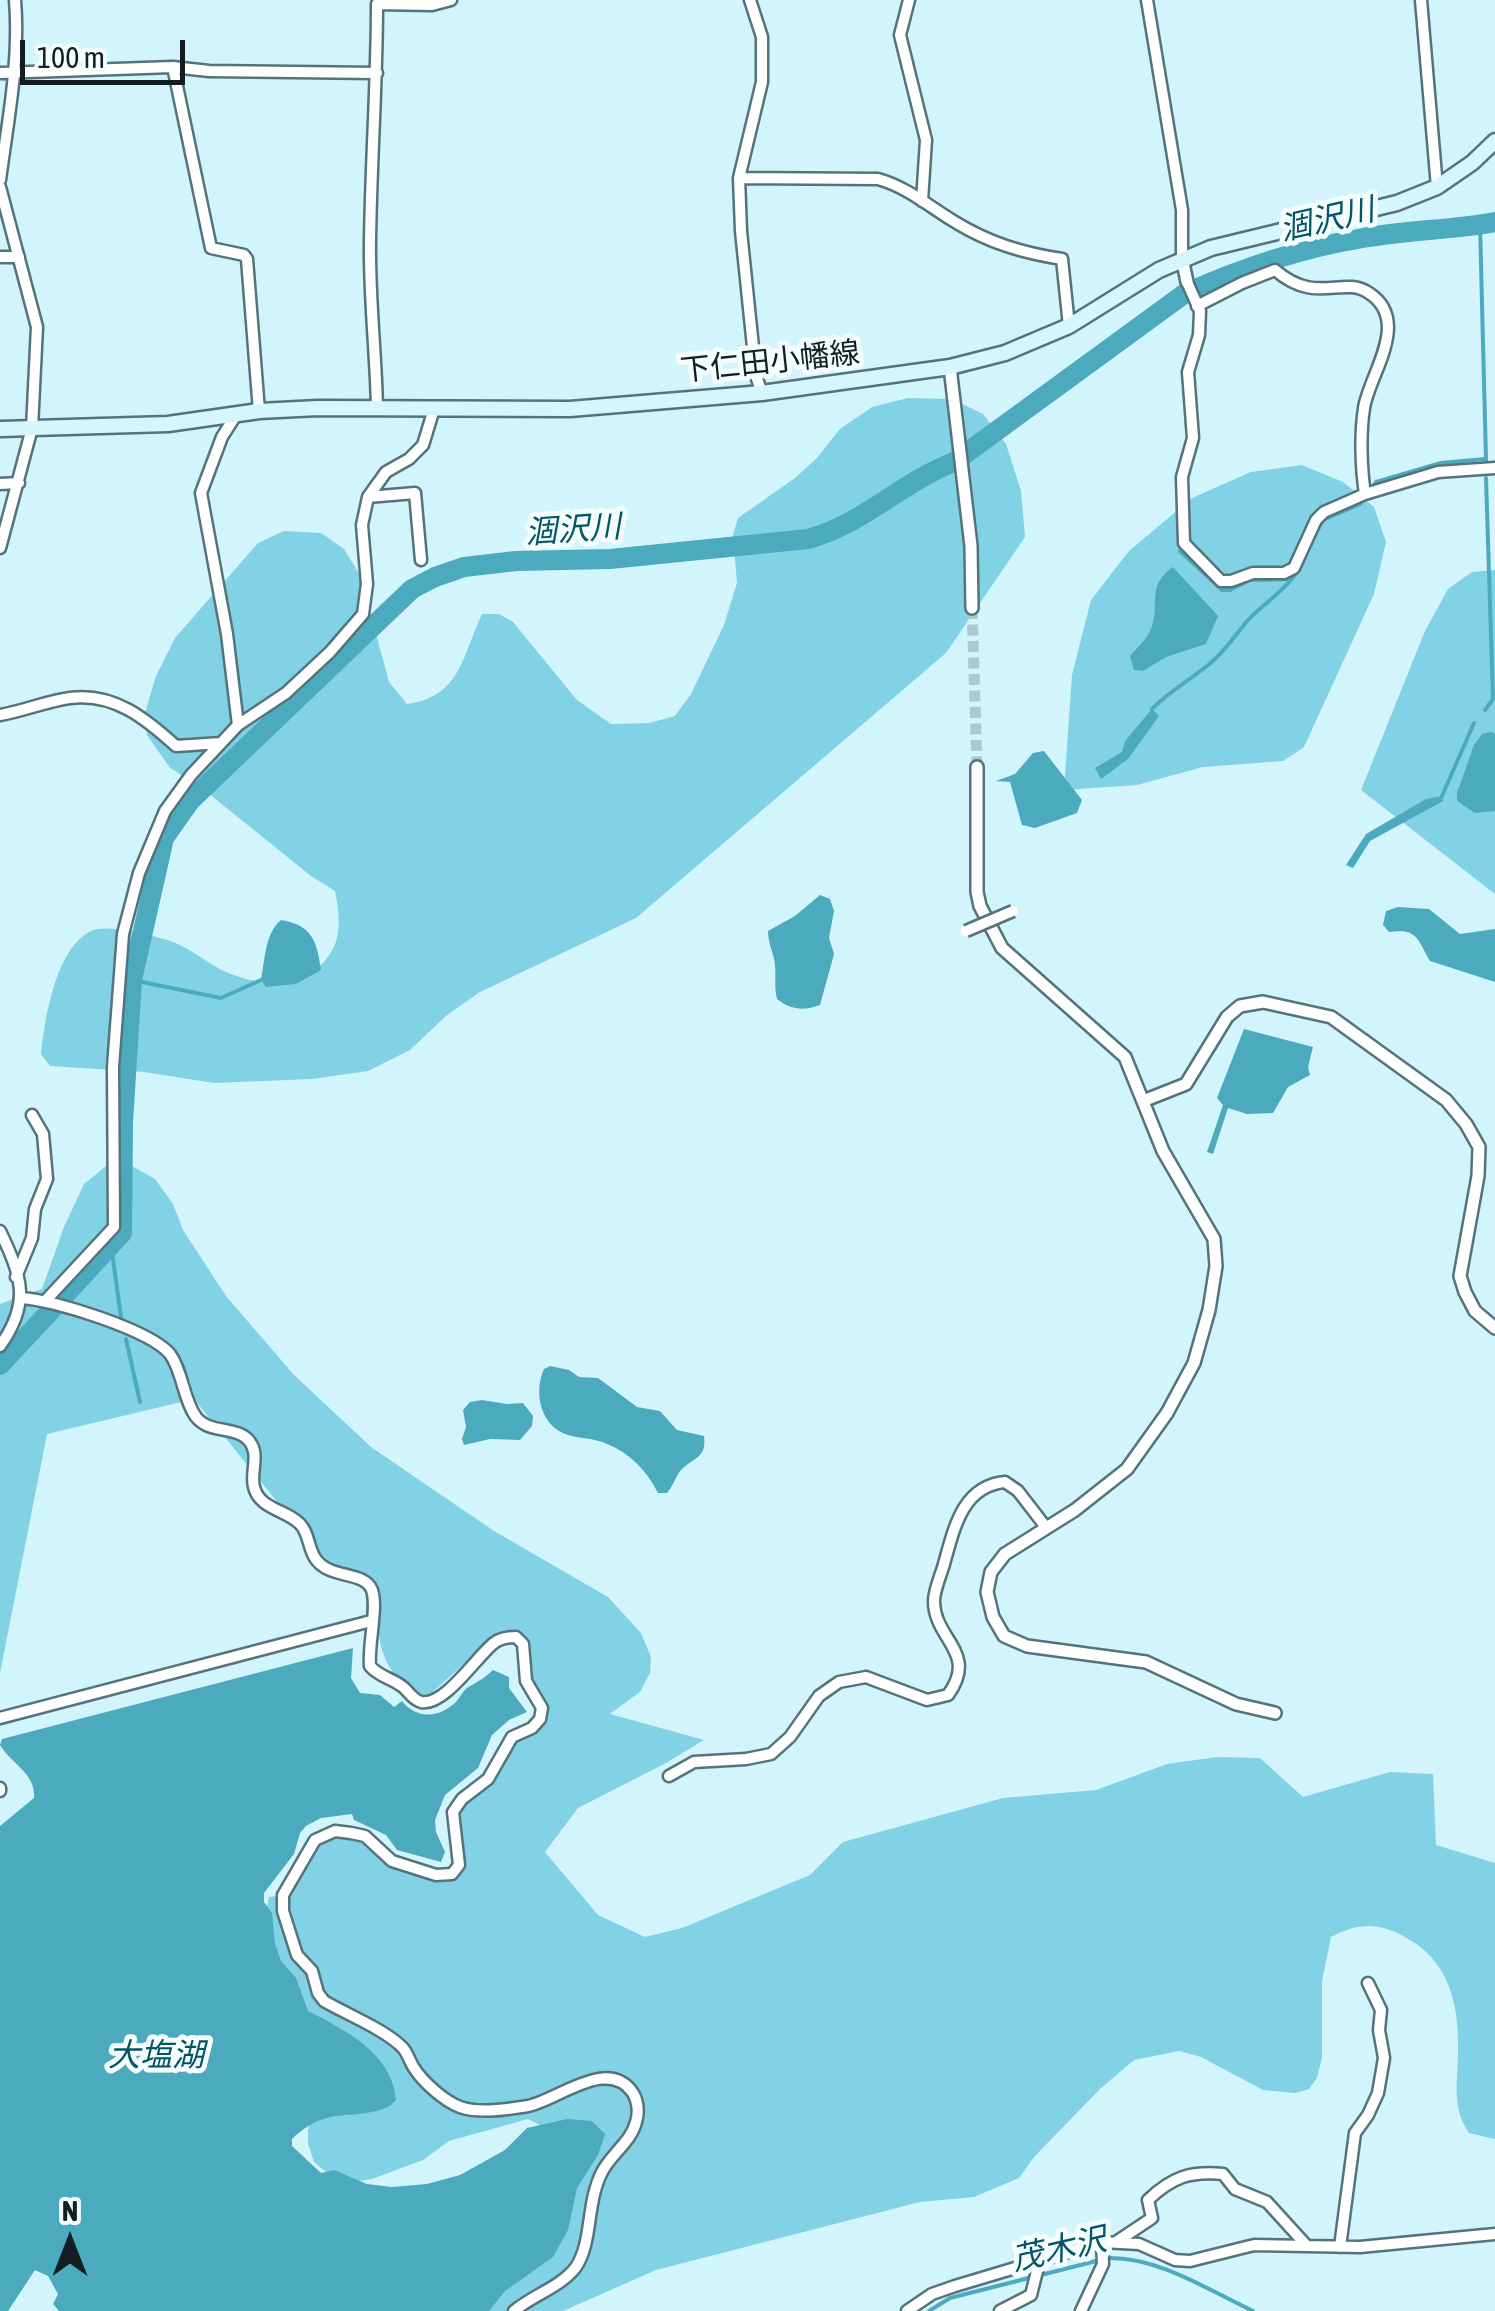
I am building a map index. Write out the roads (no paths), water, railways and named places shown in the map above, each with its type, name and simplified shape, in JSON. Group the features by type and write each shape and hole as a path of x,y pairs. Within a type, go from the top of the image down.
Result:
{"main road":[{"name":"下仁田小幡線","path":"0,429 168,424 259,411 528,411 762,393 950,368 1005,354 1069,326 1182,258 1398,203 1437,187 1495,141"}],"street":[{"path":"0,548 32,428 37,327 0,186 15,74 15,0"},
{"path":"376,409 370,238 377,4 432,6 451,0"},
{"path":"750,0 762,37 762,82 739,178 752,340 762,393"},
{"path":"910,0 900,34 926,140 922,201"},
{"path":"1147,0 1182,210 1182,258 1196,302 1198,335 1188,372 1193,438 1182,478 1186,547 1222,580 1284,572 1294,568 1316,520 1324,512 1365,494 1438,472 1495,468"},
{"path":"1421,0 1437,187"},
{"path":"173,67 211,248 244,254 247,259 259,411"},
{"path":"0,73 173,67 377,73"},
{"path":"739,178 878,179 894,184 959,225 1003,246 1062,258 1069,326"},
{"path":"0,258 18,257"},
{"path":"1196,302 1275,270 1291,284 1312,290 1352,287 1368,292 1382,306 1387,327 1385,356 1364,406 1365,494"},
{"path":"950,368 971,546 972,608"},
{"path":"47,1299 114,1227 113,1067 126,920 138,872 165,811 191,775 238,724 286,693 330,652 363,614 367,584 362,524 368,497 386,472 424,445 434,409"},
{"path":"236,415 222,437 201,494 227,634 238,724"},
{"path":"0,484 18,483"},
{"path":"368,497 414,493 421,560"},
{"path":"0,715 72,698 109,701 140,713 176,746 221,742"},
{"path":"977,767 980,906 1002,948 1124,1057 1163,1151 1214,1239 1216,1266 1194,1363 1166,1412 1127,1469 1075,1510 1044,1526 1006,1554 991,1572 987,1592 993,1617 1004,1636 1047,1650 1146,1662 1236,1704 1275,1714"},
{"path":"966,931 1013,911"},
{"path":"1143,1102 1186,1084 1227,1017 1240,1006 1264,1002 1331,1017 1446,1100 1479,1147 1478,1176 1460,1276 1464,1292 1476,1311 1495,1328"},
{"path":"16,1277 32,1238 35,1209 47,1179 43,1134 32,1115"},
{"path":"0,1231 22,1298 18,1318 0,1346"},
{"path":"22,1298 47,1299 160,1344 172,1357 195,1416 207,1427 241,1435 250,1442 254,1453 254,1488 263,1501 292,1516 305,1528 314,1557 326,1569 366,1581 371,1588 370,1666 377,1674 426,1703 434,1701 469,1672 494,1643 516,1637 523,1644 526,1681 542,1708 540,1720 512,1737 488,1780 462,1799 453,1812 460,1865 452,1874 436,1875 392,1861 365,1836 335,1830 315,1840 283,1895 287,1929 297,1956 312,1971 324,2001 405,2050 420,2078 460,2107 480,2110 532,2106 592,2080 612,2079 636,2096 637,2120 632,2134 604,2167 594,2190 589,2228 576,2266 561,2282 514,2311"},
{"path":"669,1776 694,1762 746,1760 770,1754 790,1737 819,1696 839,1682 866,1677 927,1700 948,1695 960,1670 956,1649 938,1617 934,1600 956,1524 968,1501 981,1489 1005,1482 1018,1490 1044,1526"},
{"path":"0,1718 371,1622"},
{"path":"1340,2247 1355,2133 1378,2093 1384,2058 1379,2030 1381,2010 1368,1984"},
{"path":"907,2311 932,2294 955,2286 1108,2242 1152,2218 1148,2200 1170,2180 1202,2172 1224,2174 1235,2189 1267,2202 1307,2246"},
{"path":"1108,2242 1139,2244 1175,2260 1190,2262 1254,2245 1340,2247 1495,2234"},
{"path":"1081,2311 1108,2242"},
{"path":"1000,2311 1031,2296 1039,2263"}],"water":[{"path":"1173,567 1218,616 1206,644 1166,657 1143,671 1134,670 1130,656 1149,633 1156,589"},
{"path":"1152,709 1159,716 1128,759 1101,779 1095,768 1122,752 1125,741"},
{"path":"1482,734 1495,734 1495,811 1475,813 1457,801 1457,793 1474,745"},
{"path":"1044,751 1082,800 1077,813 1035,828 1022,825 1010,782 996,781 1015,774 1033,753"},
{"path":"1442,796 1443,801 1370,841 1353,868 1346,865 1366,834 1426,799"},
{"path":"820,895 830,899 834,911 829,938 834,954 820,1005 792,1007 777,999 768,931 795,916"},
{"path":"1398,907 1429,909 1460,934 1495,929 1495,982 1430,961 1411,933 1389,932 1383,925 1386,911"},
{"path":"281,920 300,926 311,936 321,970 296,984 266,987 261,980 266,947"},
{"path":"1244,1029 1313,1047 1310,1075 1288,1087 1273,1113 1247,1114 1228,1108 1213,1154 1207,1152 1223,1105 1217,1098"},
{"path":"550,1366 579,1377 598,1378 637,1407 660,1411 677,1430 704,1436 701,1453 681,1470 667,1493 658,1493 643,1470 623,1452 602,1442 568,1435 551,1425 542,1408 539,1388 544,1369"},
{"path":"470,1402 523,1403 533,1416 532,1426 520,1440 490,1439 464,1445 463,1410"},
{"name":"大塩湖","path":"353,1648 351,1678 360,1693 380,1695 394,1707 402,1701 419,1713 438,1713 493,1670 509,1677 509,1688 527,1712 509,1720 492,1735 478,1768 445,1795 435,1820 445,1852 441,1862 397,1850 386,1835 354,1820 352,1814 321,1818 300,1833 294,1854 264,1893 281,1961 296,1978 308,2011 351,2035 376,2056 393,2084 396,2100 377,2111 318,2121 292,2139 292,2146 321,2173 334,2170 367,2184 392,2187 427,2184 460,2175 505,2150 527,2128 567,2119 592,2121 605,2134 598,2155 577,2188 568,2230 553,2257 505,2291 489,2311 59,2311 53,2304 58,2294 48,2276 35,2270 8,2311 0,2311 0,1826 34,1798 31,1782 0,1745 2,1739"}],"waterway":[{"name":"涸沢川","path":"64,1296 122,1233 123,1122 132,980 164,838 190,801 412,589 464,567 516,561 610,559 808,539 847,523 954,462 1184,294 1317,247 1380,235 1495,222"},
{"path":"1480,225 1486,460"},
{"path":"1372,488 1376,482 1441,463 1485,459"},
{"path":"1485,710 1493,699 1486,478"},
{"path":"1315,534 1323,520 1360,504"},
{"path":"1180,551 1222,590 1250,580 1288,579"},
{"path":"1152,709 1219,655 1249,619 1288,583 1305,557"},
{"path":"1442,796 1474,723"},
{"path":"132,980 221,998 261,980"},
{"path":"111,1245 121,1317"},
{"name":"涸沢川","path":"0,1365 56,1305"},
{"path":"126,1339 140,1402"},
{"name":"茂木沢","path":"929,2311 950,2298 1108,2258 1164,2269 1253,2311"}],"tunnel":[{"path":"972,608 977,767"}]}
